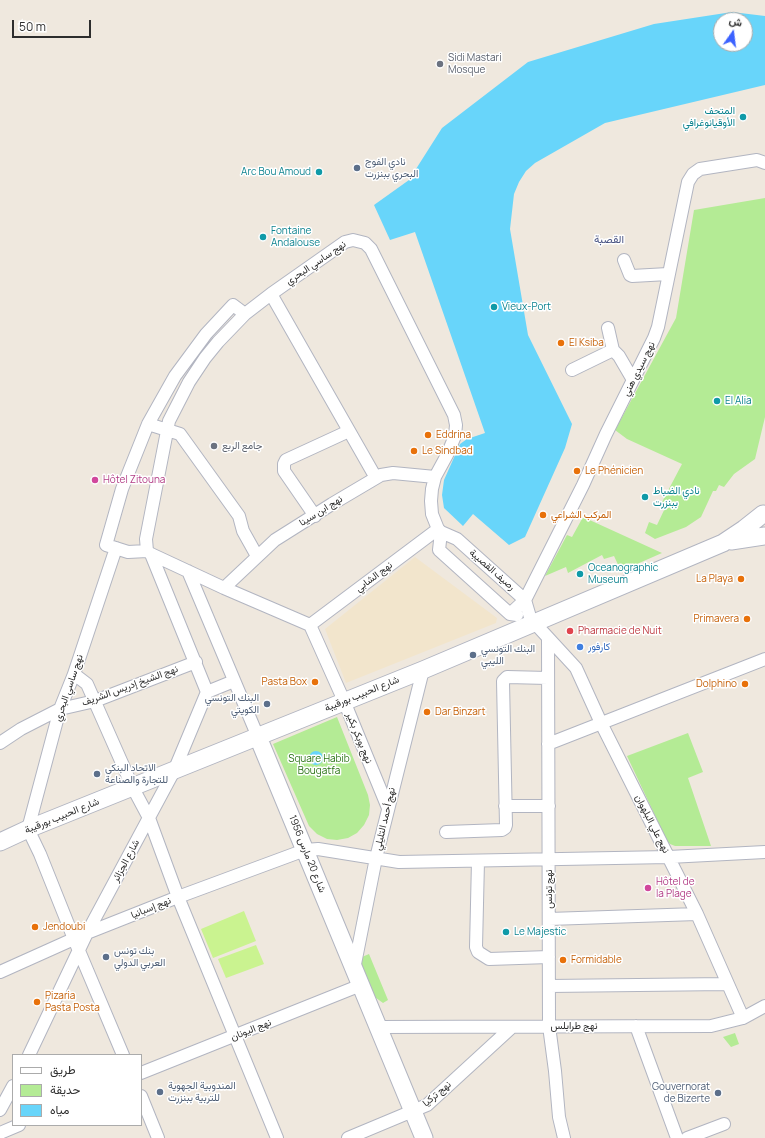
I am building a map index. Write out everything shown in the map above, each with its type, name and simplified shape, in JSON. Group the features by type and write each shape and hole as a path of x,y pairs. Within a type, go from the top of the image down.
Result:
{"main road":[{"path":"764,512 762,526 765,531"},
{"name":"شارع الحبيب بورقيبة","path":"0,842 28,829 423,670 533,620 724,543 744,530 764,512"},
{"name":"شارع الحبيب بورقيبة","path":"724,543 765,536"},
{"name":"شارع 20 مارس 1956","path":"258,737 424,1138"}],"street":[{"name":"نهج سيدي هني","path":"510,614 525,600 583,485 606,434 654,338 658,328 688,182 693,174 700,169 757,160 765,163"},
{"name":"نهج ساسي البحري","path":"149,553 146,539 167,429 169,421 189,382 218,342 245,314 345,242 353,240 365,243 371,249 454,415 456,425 455,436 448,455 435,478 432,489 432,514 440,531"},
{"path":"624,260 630,275 632,276 668,274"},
{"path":"271,294 376,478"},
{"name":"نهج ساسي البحري","path":"28,829 60,710 74,674 111,547 122,489 148,424 175,376 206,334 233,305 245,314"},
{"path":"608,328 613,350 619,356 633,380"},
{"path":"572,370 613,350"},
{"path":"148,424 180,434 239,516 243,531 257,556"},
{"path":"315,516 284,471 284,464 286,460 350,431"},
{"name":"نهج ابن سينا","path":"224,588 275,540 381,475 393,473 435,478"},
{"path":"440,531 439,550 510,614 533,620"},
{"name":"رصيف القصيبة","path":"440,531 457,539 525,600"},
{"name":"نهج الشابي","path":"310,625 440,531"},
{"path":"111,547 128,552 149,553 224,588 310,625"},
{"path":"149,553 196,662 207,692 234,681"},
{"name":"شارع 20 مارس 1956","path":"188,571 258,737"},
{"path":"525,600 533,620"},
{"name":"نهج علي البلهوان","path":"533,620 576,668 601,723 697,914 743,1018"},
{"name":"نهج بوبكر بكير","path":"310,625 344,701 388,808"},
{"name":"نهج تونس","path":"548,638 549,1026 559,1117 564,1138"},
{"path":"548,744 765,659"},
{"name":"نهج الشيخ إدريس الشريف","path":"0,743 21,729 60,710 95,701 196,662"},
{"name":"نهج أحمد التليلي","path":"354,969 376,858 423,670"},
{"path":"74,674 87,684 133,788 149,818 178,897 277,1138"},
{"path":"446,832 502,830 505,828 503,681 507,677 548,678"},
{"name":"شارع الجزائر","path":"29,1054 87,933 174,771 207,692"},
{"path":"505,806 548,806"},
{"path":"28,829 40,854 123,1054"},
{"path":"305,850 318,849 399,862 549,858 669,857 765,852"},
{"name":"نهج إسبانيا","path":"0,972 87,933 178,897 305,850"},
{"path":"478,860 476,947 478,952 489,959 549,957"},
{"path":"549,919 697,914"},
{"path":"549,986 727,984"},
{"name":"نهج اليونان","path":"142,1073 361,985"},
{"name":"نهج طرابلس","path":"379,1027 711,1026 743,1018 765,1006"},
{"path":"636,1026 677,1138"},
{"name":"نهج تركيا","path":"348,1138 414,1112 427,1105 512,1027"},
{"path":"0,1110 12,1088"},
{"path":"142,1098 158,1138"},
{"path":"687,1138 724,1124"},
{"path":"0,1133 17,1126"}],"shaded area":[{"path":"415,557 497,618 496,623 346,683 325,629"}],"green space":[{"path":"765,198 765,417 755,459 734,474 724,487 719,485 716,491 713,491 701,517 686,527 655,539 645,533 649,522 657,525 666,506 661,504 682,464 627,439 615,430 676,318 694,210"},
{"path":"583,517 662,553 621,571 614,556 604,559 602,555 568,573 566,567 545,576 567,535 572,537"},
{"name":"Square Habib Bougatfa","path":"337,717 368,795 370,805 369,815 364,825 357,833 348,838 337,840 327,839 317,834 309,826 273,744"},
{"path":"688,733 703,772 688,778 711,846 675,846 667,841 627,756"},
{"path":"244,911 256,941 213,958 201,929"},
{"path":"256,945 264,964 226,978 218,959"},
{"path":"369,954 388,1000 383,1003 372,995 361,964 362,957"},
{"path":"735,1033 739,1044 731,1047 723,1037"}],"water":[{"path":"713,15 713,52 753,52 753,15 765,16 765,85 605,123 535,163 526,171 519,182 514,194 510,229 528,335 572,424 565,448 525,537 509,545 473,514 463,526 444,508 442,495 444,480 460,444 467,439 485,433 415,232 390,240 374,205 409,180 442,128 528,62 654,24"},
{"path":"316,751 321,753 323,758 321,763 316,765 311,763 309,758 311,753"}],"place":[{"name":"Sidi Mastari Mosque","path":"440,64"},
{"name":"المتحف الأوقيانوغرافي","path":"743,117"},
{"name":"نادي الفوج البحري ببنزرت","path":"357,168"},
{"name":"Arc Bou Amoud","path":"319,172"},
{"name":"Fontaine Andalouse","path":"263,237"},
{"name":"Vieux-Port","path":"494,307"},
{"name":"El Ksiba","path":"561,343"},
{"name":"El Alia","path":"717,401"},
{"name":"Eddrina","path":"428,435"},
{"name":"جامع الربع","path":"214,446"},
{"name":"Le Sindbad","path":"414,451"},
{"name":"Le Phénicien","path":"577,471"},
{"name":"Hôtel Zitouna","path":"95,480"},
{"name":"نادي الضباط ببنزرت","path":"645,497"},
{"name":"المركب الشراعي","path":"543,515"},
{"name":"Oceanographic Museum","path":"580,574"},
{"name":"La Playa","path":"741,579"},
{"name":"Primavera","path":"747,619"},
{"name":"Pharmacie de Nuit","path":"570,631"},
{"name":"كارفور","path":"580,647"},
{"name":"البنك التونسي الليبي","path":"473,655"},
{"name":"Pasta Box","path":"315,682"},
{"name":"Dolphino","path":"745,684"},
{"name":"البنك التونسي الكويتي","path":"267,704"},
{"name":"Dar Binzart","path":"427,712"},
{"name":"الاتحاد البنكي للتجارة والصناعة","path":"97,774"},
{"name":"Hôtel de la Plage","path":"648,888"},
{"name":"Jendoubi","path":"35,927"},
{"name":"Le Majestic","path":"506,932"},
{"name":"بنك تونس العربي الدولي","path":"106,957"},
{"name":"Formidable","path":"563,960"},
{"name":"Pizaria Pasta Posta","path":"37,1002"},
{"name":"المندوبية الجهوية للتربية ببنزرت","path":"160,1092"},
{"name":"Gouvernorat de Bizerte","path":"718,1093"}],"district":[{"name":"القصبة","path":"609,240"}]}
